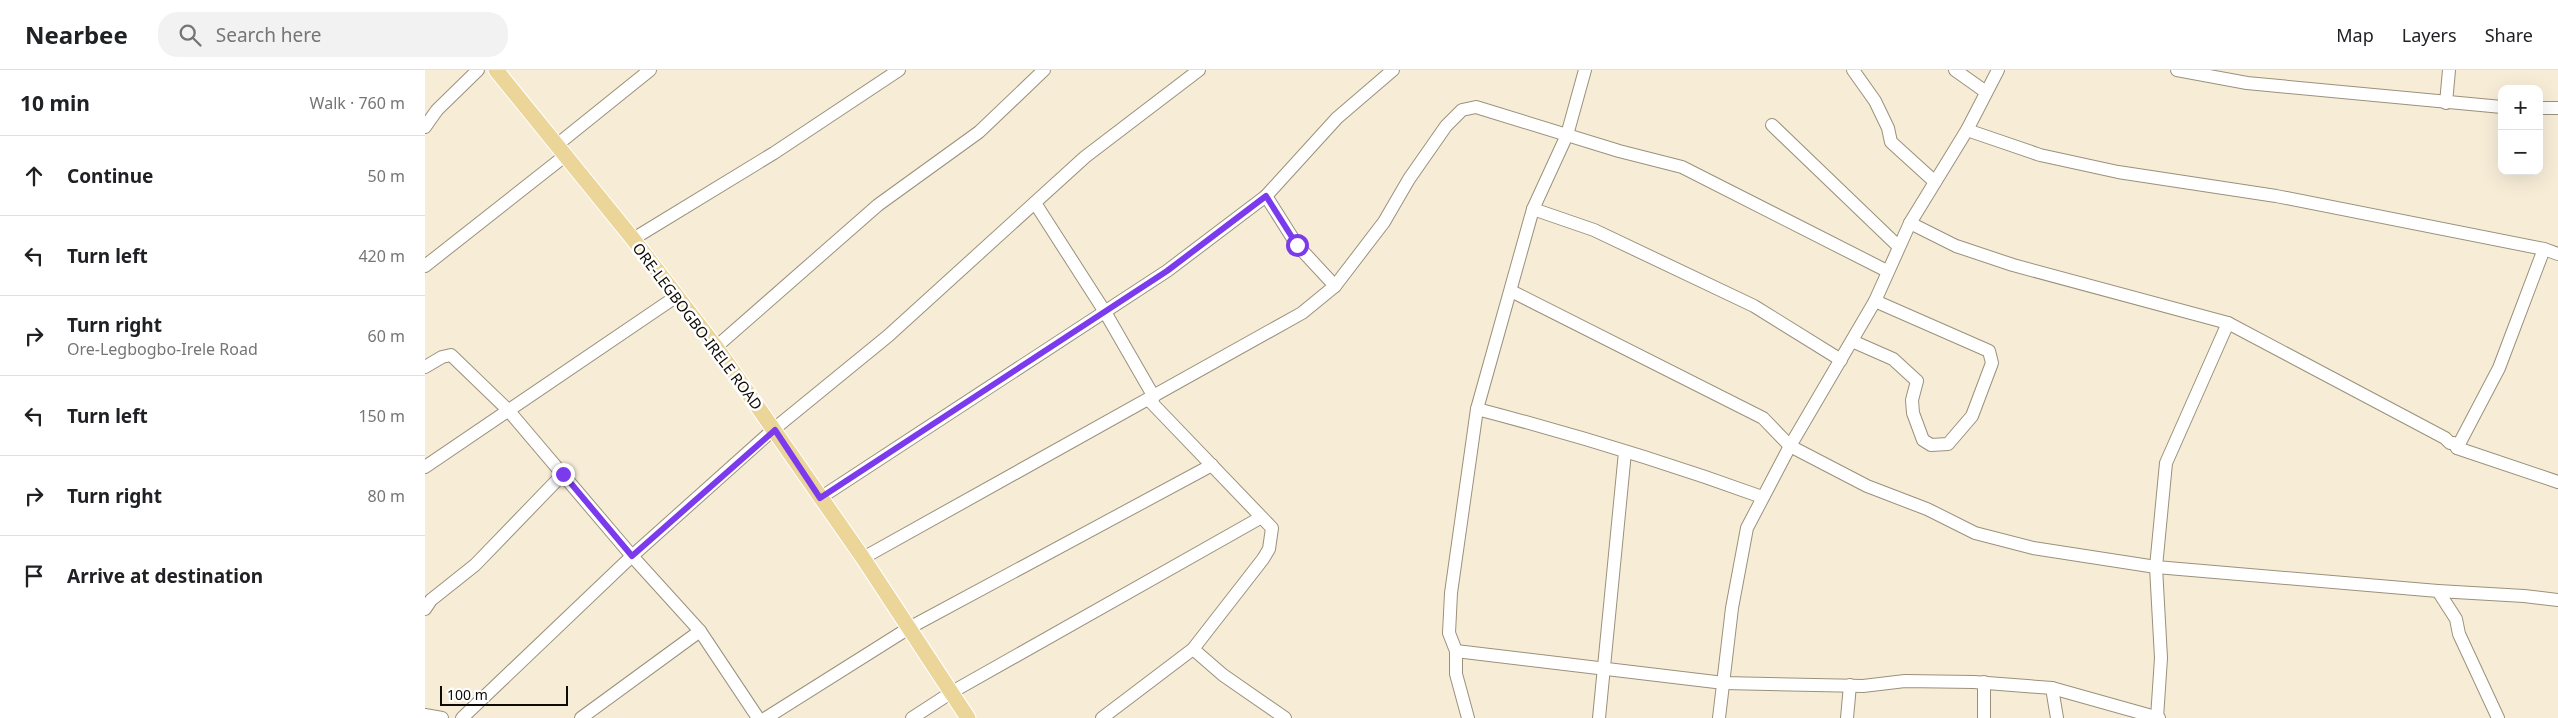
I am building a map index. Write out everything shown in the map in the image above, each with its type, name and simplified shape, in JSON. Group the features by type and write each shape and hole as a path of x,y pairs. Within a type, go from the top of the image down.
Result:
{"main road":[{"name":"ORE-LEGBOGBO-IRELE ROAD","path":"496,70 562,150 715,347 863,558 968,718"}],"street":[{"path":"425,128 437,110 478,70"},
{"path":"425,266 562,150 650,70"},
{"path":"633,240 774,152 899,70"},
{"path":"715,347 879,205 979,132 1044,70"},
{"path":"461,718 632,556 775,430 888,336 1085,157 1199,70"},
{"path":"820,498 1167,271 1266,196 1337,118 1393,70"},
{"path":"1468,718 1456,674 1456,651 1449,634 1451,592 1477,409 1533,209 1567,135 1585,70"},
{"path":"1853,70 1875,102 1891,142 1935,182"},
{"path":"1955,70 1986,92"},
{"path":"1719,718 1733,608 1747,528 1790,446 1875,301 1910,223 1967,130 1998,70"},
{"path":"2177,70 2247,83 2498,107"},
{"path":"2446,103 2449,70"},
{"path":"863,558 1281,327 1335,286 1384,222 1409,179 1446,126 1462,110 1477,107 1484,108 1567,135 1682,167 1887,271"},
{"path":"2543,108 2558,108"},
{"path":"1772,125 1899,246"},
{"path":"1967,130 2040,155 2117,172 2276,196 2544,249 2558,254"},
{"path":"1266,196 1297,245 1335,286"},
{"path":"1035,203 1105,312 1151,398 1260,518 1272,528 1269,549 1193,650 1102,718"},
{"path":"1533,209 1594,230 1754,306 1841,360"},
{"path":"1910,223 1956,246 2013,265 2228,323 2445,438 2450,443 2454,443 2457,448 2558,482"},
{"path":"2457,448 2499,368 2544,249"},
{"path":"1511,291 1763,418 1790,446 1867,486 1927,508 1975,533 2033,548 2156,568 2558,600"},
{"path":"425,467 677,296"},
{"path":"1852,341 1893,359 1917,381 1912,400 1913,413 1923,440 1931,445 1948,444 1972,416 1991,364 1989,351 1875,301"},
{"path":"1456,651 1603,667 1724,683 1850,686 1905,682 1983,682 2052,688 2157,718 2161,658 2156,568 2166,463 2228,323"},
{"path":"425,367 443,357 451,355 508,410 632,556 700,631 758,718"},
{"path":"1477,409 1557,430 1693,472 1762,497"},
{"path":"1599,718 1625,452"},
{"path":"766,718 909,628 1212,465"},
{"path":"425,608 431,600 475,565 563,474"},
{"path":"912,718 952,692 1260,518"},
{"path":"2438,591 2456,619 2459,634 2498,718"},
{"path":"581,718 700,631"},
{"path":"1193,650 1223,675 1285,718"},
{"path":"1983,682 1984,718"},
{"path":"1847,718 1850,686"},
{"path":"2052,688 2057,718"},
{"path":"425,715 442,718"}],"route":[{"path":"563,474 632,556 775,430 820,498 1167,271 1266,196 1297,245"}]}
